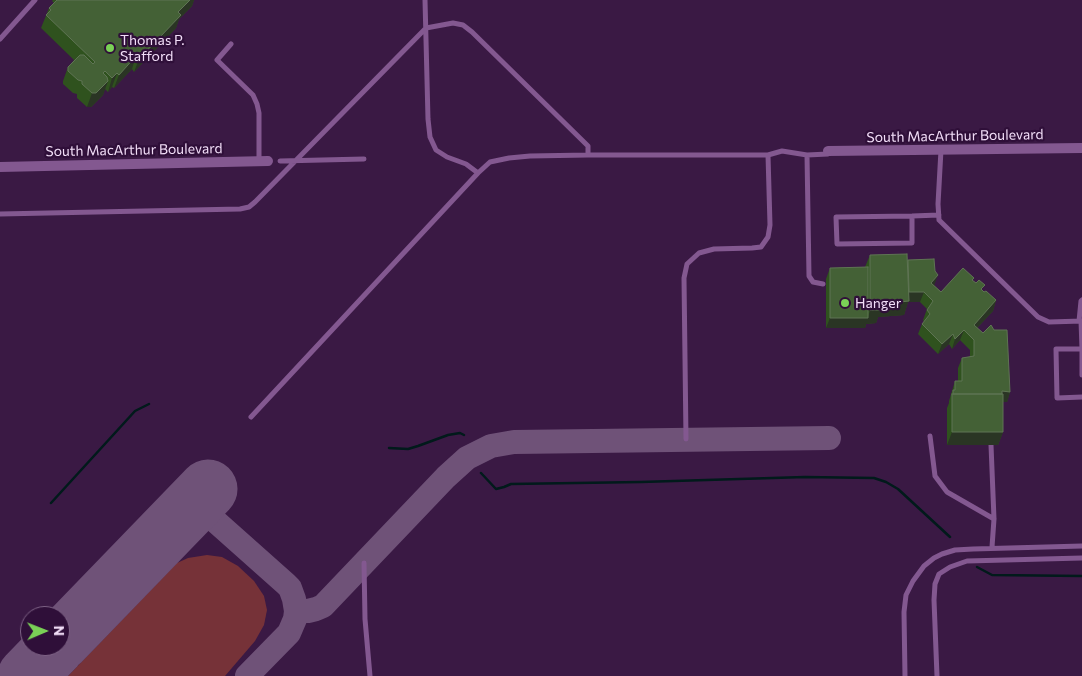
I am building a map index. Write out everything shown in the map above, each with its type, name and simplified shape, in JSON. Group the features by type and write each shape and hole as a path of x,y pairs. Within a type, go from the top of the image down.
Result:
{"street":[{"name":"South MacArthur Boulevard","path":"828,153 1082,148"},
{"name":"South MacArthur Boulevard","path":"0,167 264,161"}],"lane":[{"path":"0,39 35,0"},
{"path":"425,0 430,137 436,150 447,157 466,164 478,173"},
{"path":"0,214 240,209 249,207 426,28 453,23 463,25 472,32 588,146 588,155"},
{"path":"232,44 217,60 253,96 257,104 264,161"},
{"path":"941,150 939,220 1038,317 1049,322 1081,321"},
{"path":"251,417 490,162 530,156 768,155 782,151 807,155 828,153"},
{"path":"686,439 684,278 688,264 699,252 714,249 752,248 761,246 765,242 770,225 768,155"},
{"path":"807,155 809,276 813,282 823,284"},
{"path":"280,161 364,159"},
{"path":"912,216 912,243 837,244 836,217 912,216 939,216"},
{"path":"1082,300 1082,375"},
{"path":"1082,348 1056,349 1057,398 1082,397"},
{"path":"930,436 935,476 947,492 994,519"},
{"path":"991,445 994,519 992,548"},
{"path":"905,676 904,612 906,595 924,566 934,558 954,550 1082,546"},
{"path":"937,676 934,600 935,584 939,574 950,567 967,561 1082,558"},
{"path":"364,563 365,625 370,676"}],"shaded area":[{"path":"207,555 222,557 238,566 254,581 264,596 267,610 264,625 255,641 225,676 68,676 177,563 188,558"}],"building":[{"name":"Thomas P. Stafford","path":"57,0 190,0 178,12 181,15 139,59 136,56 119,75 117,73 112,78 105,71 103,73 108,81 96,93 92,93 82,84 82,81 78,80 68,71 68,67 80,55 84,55 93,64 95,62 46,15 51,10 49,8"},
{"path":"907,254 909,301 882,304 881,310 870,310 870,255"},
{"path":"934,259 935,271 938,275 931,283 941,292 963,268 974,278 972,280 976,283 979,280 985,285 981,289 996,300 974,325 983,333 991,325 994,330 1007,330 1010,392 1002,391 1002,394 953,394 955,381 962,381 962,358 974,356 974,340 964,330 955,339 953,334 942,344 922,324 930,314 927,310 933,301 924,292 909,292 908,260"},
{"name":"Hanger","path":"868,267 868,318 830,318 830,268"},
{"path":"952,394 1003,394 1003,432 952,432"}],"waterway":[{"path":"51,503 135,411 149,404"},
{"path":"389,448 408,449 448,435 460,433 464,435"},
{"path":"481,473 496,489 511,484 805,477 874,478 898,489 950,537"},
{"path":"977,567 992,575 1082,576"}],"taxiway":[{"path":"296,611 308,611 323,606 446,477 467,458 491,446 514,442 829,438"},
{"path":"195,503 286,584 290,588 294,599 295,619 289,633 247,676"}],"runway":[{"path":"70,632 208,489"},
{"path":"27,676 46,656"}],"place":[{"name":"Thomas P. Stafford","path":"110,48"},
{"name":"Hanger","path":"845,303"}]}
